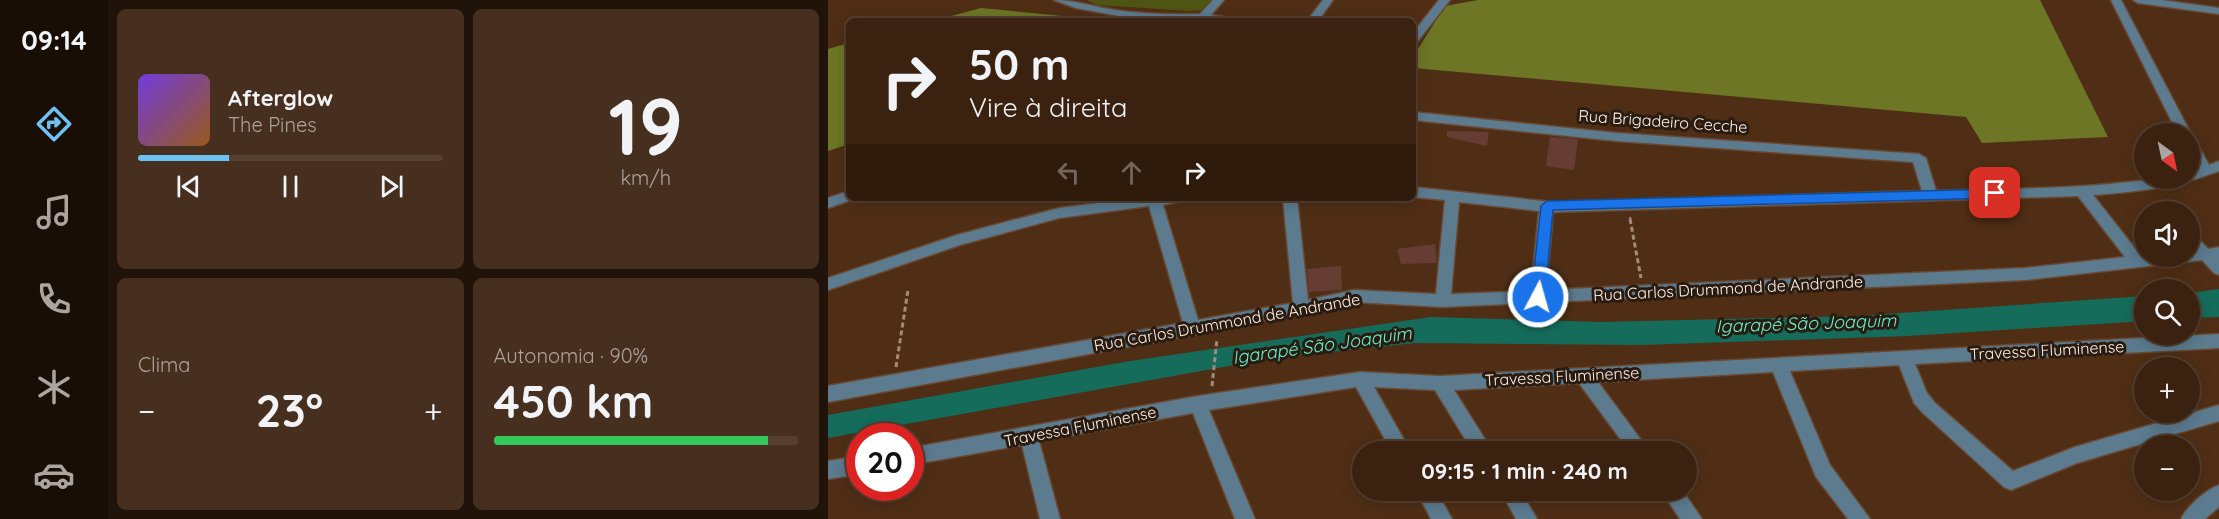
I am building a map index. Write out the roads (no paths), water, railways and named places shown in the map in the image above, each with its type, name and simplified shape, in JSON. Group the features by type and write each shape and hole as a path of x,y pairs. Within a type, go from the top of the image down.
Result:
{"street":[{"path":"1059,0 1088,10 1147,17 1210,18"},
{"path":"1203,17 1219,0"},
{"path":"1314,18 1328,0"},
{"path":"1416,36 1444,0"},
{"path":"2116,0 2179,123"},
{"path":"2138,0 2219,11"},
{"name":"Rua Brigadeiro Cecche","path":"1416,116 1617,138 1919,158 1929,195"},
{"path":"2200,154 2213,169"},
{"path":"1416,192 1547,206 2134,188"},
{"path":"2082,191 2134,258"},
{"path":"1443,301 1452,196"},
{"path":"828,202 846,197"},
{"path":"828,284 957,240 1059,213 1148,201"},
{"path":"1155,201 1192,328"},
{"path":"1290,201 1302,308"},
{"path":"1538,297 1547,206"},
{"path":"2212,254 2219,269"},
{"name":"Rua Carlos Drummond de Andrande","path":"828,394 1192,328 1219,321 1302,308 1354,296 1443,301 1538,297 2025,274 2134,262"},
{"name":"Travessa Fluminense","path":"924,455 1204,403 1360,379 1440,383 2219,341"},
{"path":"1905,358 1920,398 2012,481 2075,455 2219,413"},
{"path":"1778,364 1823,471 1860,519"},
{"path":"1582,374 1633,441"},
{"path":"1360,379 1396,441"},
{"path":"1440,383 1477,441"},
{"path":"1204,403 1245,519"},
{"path":"1029,437 1050,519"},
{"path":"828,471 846,468"},
{"path":"2191,519 2219,494"},
{"path":"1431,501 1442,519"},
{"path":"1516,501 1527,519"},
{"path":"1678,501 1692,519"}],"water":[{"path":"2219,289 2219,317 2200,318 2200,292"},
{"name":"Igarapé São Joaquim","path":"2134,297 2134,322 1908,336 1642,345 1415,343 1274,358 912,423 846,423 846,435 828,438 828,415 1130,361 1431,317 1601,322 1857,316"}]}
